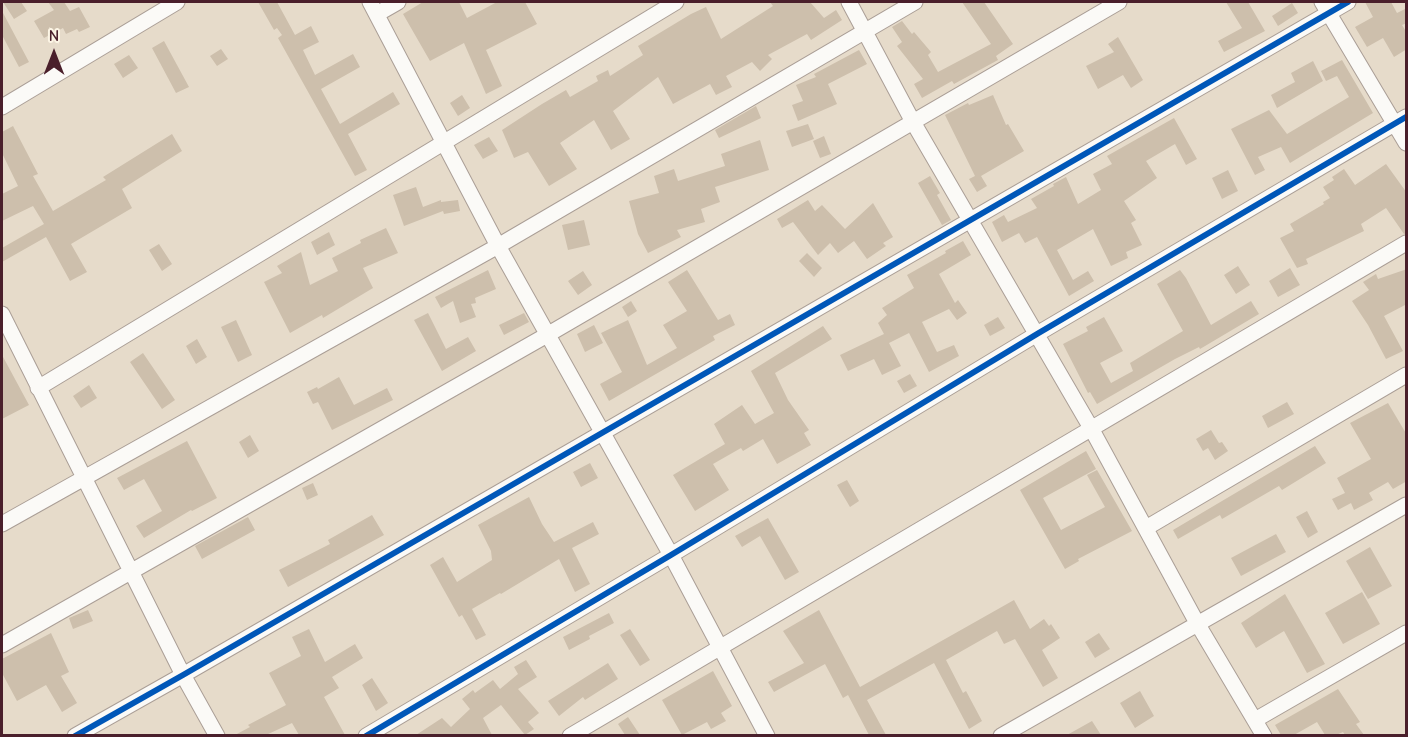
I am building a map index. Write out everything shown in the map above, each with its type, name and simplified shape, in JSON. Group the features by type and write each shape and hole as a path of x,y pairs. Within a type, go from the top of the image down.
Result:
{"street":[{"path":"2,107 177,2"},
{"path":"398,2 373,8 498,246 671,555 766,735"},
{"path":"38,388 676,2"},
{"path":"849,2 913,122 1091,428 1197,623 1264,735"},
{"path":"2,524 498,246 915,2"},
{"path":"2,645 547,334 1119,2"},
{"path":"75,735 602,434 969,220 1326,7 1348,2"},
{"path":"1326,7 1401,121 1407,143"},
{"path":"366,735 671,555 1037,334 1401,121"},
{"path":"570,735 1407,243"},
{"path":"2,314 183,675 217,735"},
{"path":"1146,528 1407,375"},
{"path":"1001,735 1407,505"},
{"path":"1255,720 1407,633"}],"building":[{"path":"3,2 21,2 27,11 14,19"},
{"path":"48,2 64,2 70,11 79,7 90,27 66,34 63,28 44,38 34,21 54,10"},
{"path":"258,2 277,2 295,35 311,26 319,42 303,50 315,75 353,54 360,67 321,89 340,124 393,92 400,104 348,134 367,170 355,176 278,38 282,35 277,28 274,30"},
{"path":"423,2 459,2 467,18 497,2 525,2 537,24 486,50 502,86 486,94 464,43 430,61 403,14"},
{"path":"770,2 810,2 824,18 836,10 842,20 811,40 807,34 768,55 772,59 760,71 752,62 726,76 732,87 716,95 710,84 673,104 658,77 613,111 630,139 611,150 594,120 560,143 577,169 549,186 528,152 514,158 502,130 542,104 566,90 570,97 598,81 596,76 608,70 610,76 643,55 638,46 706,7 721,39 773,6"},
{"path":"962,2 984,2 1013,44 996,56 998,60 922,98 914,84 923,79 897,46 902,42 892,27 902,21 912,34 914,32 931,52 928,55 938,72 991,44"},
{"path":"1226,2 1248,2 1265,31 1224,52 1218,41 1242,28"},
{"path":"1365,2 1391,2 1397,13 1407,8 1407,23 1402,25 1407,33 1407,49 1394,57 1383,38 1367,47 1355,27 1373,17"},
{"path":"1292,3 1298,13 1278,26 1272,16"},
{"path":"2,11 29,62 19,67 2,35"},
{"path":"1118,37 1143,80 1131,88 1123,75 1098,89 1086,66 1114,52 1108,44"},
{"path":"164,41 189,87 176,93 152,48"},
{"path":"221,49 228,59 217,66 210,56"},
{"path":"859,50 867,64 828,84 837,104 798,121 792,105 803,101 796,85 816,77 814,74"},
{"path":"129,55 138,68 123,78 114,64"},
{"path":"1342,60 1373,113 1290,163 1281,147 1258,157 1265,170 1255,175 1231,129 1269,110 1287,134 1349,97 1337,76 1326,81 1321,71"},
{"path":"1313,61 1323,81 1277,108 1271,95 1295,82 1291,73"},
{"path":"462,95 470,108 458,116 450,103"},
{"path":"993,95 1006,125 1008,124 1024,151 981,176 987,186 977,192 969,179 975,176 945,115 968,103 969,105"},
{"path":"756,106 761,118 719,138 715,130"},
{"path":"1174,118 1197,159 1186,165 1175,144 1146,161 1157,178 1124,201 1136,220 1131,223 1142,245 1126,252 1128,258 1111,266 1093,229 1057,250 1073,280 1088,271 1094,281 1069,296 1037,237 1025,243 1019,233 1002,242 992,222 1004,215 1008,222 1037,208 1031,199 1066,177 1078,204 1101,190 1093,174 1112,164 1107,156"},
{"path":"808,124 814,139 792,147 786,131"},
{"path":"13,126 38,174 33,176 53,211 106,180 103,177 172,134 182,151 122,189 132,208 71,244 87,272 70,281 46,237 2,262 2,248 44,224 33,206 2,221 2,194 18,186 2,153 2,132"},
{"path":"824,136 831,154 820,158 813,141"},
{"path":"489,137 498,151 483,159 474,145"},
{"path":"760,140 769,170 715,187 720,202 701,209 705,222 677,230 681,237 648,253 638,234 629,201 659,193 654,176 674,169 678,181 725,166 721,154"},
{"path":"1386,164 1407,193 1407,233 1404,234 1386,208 1361,224 1364,231 1306,259 1308,264 1297,268 1280,238 1294,231 1290,224 1330,198 1323,187 1334,180 1332,177 1344,169 1355,185"},
{"path":"1228,170 1238,191 1222,199 1212,178"},
{"path":"930,176 940,193 937,195 951,220 942,225 918,183"},
{"path":"416,187 423,207 441,200 441,202 458,200 460,211 444,214 443,211 404,226 393,195"},
{"path":"808,200 815,211 822,205 845,229 873,203 893,237 883,243 886,246 867,259 854,241 838,253 830,243 818,255 793,222 782,228 777,219"},
{"path":"584,220 590,245 568,250 562,225"},
{"path":"386,228 398,253 363,268 373,288 323,318 322,315 290,333 264,282 282,273 277,266 301,252 310,285 338,271 332,258 361,243 360,240"},
{"path":"329,232 335,245 317,255 311,242"},
{"path":"963,241 971,255 939,274 955,303 958,300 967,313 957,320 949,309 922,322 937,352 954,345 959,356 929,372 909,333 889,343 901,366 882,375 874,359 848,371 840,355 884,334 878,323 887,315 882,308 914,288 907,275"},
{"path":"159,244 172,264 162,271 149,250"},
{"path":"807,253 822,268 814,277 799,261"},
{"path":"1238,266 1250,285 1236,294 1224,275"},
{"path":"1290,268 1300,285 1278,297 1269,281"},
{"path":"1407,269 1407,304 1384,316 1403,351 1386,359 1352,301 1369,290 1363,282 1376,274 1378,279"},
{"path":"488,270 496,289 475,298 476,303 471,304 476,317 460,323 453,301 441,308 435,297"},
{"path":"687,270 718,320 730,314 735,325 713,336 715,340 609,401 600,384 622,372 601,333 628,320 647,365 677,348 663,325 687,311 668,282"},
{"path":"1180,270 1211,325 1251,301 1259,314 1200,349 1199,347 1175,359 1097,404 1090,392 1088,393 1063,344 1088,331 1086,327 1104,317 1123,351 1100,363 1111,383 1133,371 1130,363 1183,331 1157,284"},
{"path":"583,271 592,285 578,295 568,281"},
{"path":"631,301 637,311 628,317 622,307"},
{"path":"428,313 446,349 468,337 476,351 442,371 414,320"},
{"path":"524,313 529,322 504,335 499,325"},
{"path":"998,317 1005,328 990,336 984,325"},
{"path":"236,320 252,355 238,362 221,327"},
{"path":"594,325 603,343 585,352 577,334"},
{"path":"823,326 832,339 775,373 788,400 809,430 804,433 811,445 777,464 763,439 743,451 741,448 713,464 729,490 695,511 673,475 725,444 714,424 742,405 755,424 774,413 751,371"},
{"path":"197,339 207,357 196,364 186,346"},
{"path":"143,353 175,400 162,409 130,362"},
{"path":"2,355 29,405 2,419"},
{"path":"910,374 917,386 904,393 897,381"},
{"path":"339,377 354,405 387,388 393,400 332,430 318,402 313,404 307,392 317,387 318,389"},
{"path":"89,385 97,398 81,408 73,396"},
{"path":"1287,402 1294,414 1268,428 1262,416"},
{"path":"1388,403 1407,435 1407,481 1393,489 1388,482 1369,493 1373,500 1354,510 1351,503 1338,510 1332,499 1345,493 1337,478 1371,459 1350,423"},
{"path":"1211,430 1219,443 1222,442 1228,451 1215,460 1208,448 1203,451 1196,439"},
{"path":"250,435 259,451 248,458 239,442"},
{"path":"187,441 217,498 191,510 144,538 136,526 162,511 144,479 124,490 117,478"},
{"path":"1315,446 1326,463 1282,490 1279,486 1222,519 1220,515 1178,539 1173,530"},
{"path":"1086,451 1096,469 1043,498 1061,530 1105,507 1087,475 1097,470 1132,531 1078,559 1079,561 1065,569 1020,490"},
{"path":"590,463 598,478 581,487 573,472"},
{"path":"847,480 859,501 850,507 837,485"},
{"path":"313,483 318,495 307,500 302,488"},
{"path":"529,497 554,542 593,522 599,534 572,548 590,584 575,592 559,559 472,609 486,635 476,640 462,615 459,617 430,565 443,557 457,582 492,560 491,551 478,525"},
{"path":"1307,511 1318,532 1308,538 1296,517"},
{"path":"372,515 384,535 288,587 279,570 330,544 328,540"},
{"path":"248,517 255,530 202,559 195,546"},
{"path":"768,518 799,572 785,580 760,536 742,547 735,536"},
{"path":"1276,534 1286,552 1241,576 1231,558"},
{"path":"1370,547 1392,586 1368,599 1346,561"},
{"path":"1362,592 1380,624 1343,644 1325,613"},
{"path":"1285,594 1325,664 1307,673 1284,631 1256,648 1241,623"},
{"path":"1014,600 1030,629 1044,619 1049,626 1051,624 1060,638 1042,650 1058,678 1043,687 1015,639 1004,644 997,631 946,660 963,693 966,691 982,721 969,729 934,663 867,700 886,735 869,735 848,695 843,698 825,664 774,692 768,682 804,663 783,631 819,610 860,687"},
{"path":"88,610 93,621 73,629 69,618"},
{"path":"609,613 614,623 569,650 563,637"},
{"path":"309,629 325,662 355,644 363,658 332,677 339,688 324,697 345,735 299,735 292,723 266,735 235,735 250,727 248,725 286,705 269,673 301,656 292,637"},
{"path":"630,629 650,660 640,666 620,635"},
{"path":"51,633 69,672 61,676 77,703 62,712 46,685 17,701 2,673 2,659"},
{"path":"1099,633 1110,649 1095,658 1085,642"},
{"path":"526,660 537,677 518,689 539,713 528,722 534,729 525,735 501,705 483,718 492,735 416,735 442,718 451,727 470,709 462,699 473,690 475,693 493,680 500,689 518,674 514,667"},
{"path":"608,663 618,679 585,700 583,697 559,716 548,701"},
{"path":"713,671 732,706 721,713 726,721 711,729 707,722 682,735 662,700"},
{"path":"372,678 388,703 376,711 362,685"},
{"path":"1338,689 1360,722 1356,724 1364,735 1345,735 1343,732 1336,735 1325,735 1317,722 1294,735 1281,735 1275,725"},
{"path":"1140,691 1154,716 1135,728 1120,703"},
{"path":"628,717 640,735 625,735 618,724"},
{"path":"1092,721 1101,735 1067,735"}],"cycle path":[{"path":"75,736 1348,2"},
{"path":"366,736 1037,334 1406,117"}]}
